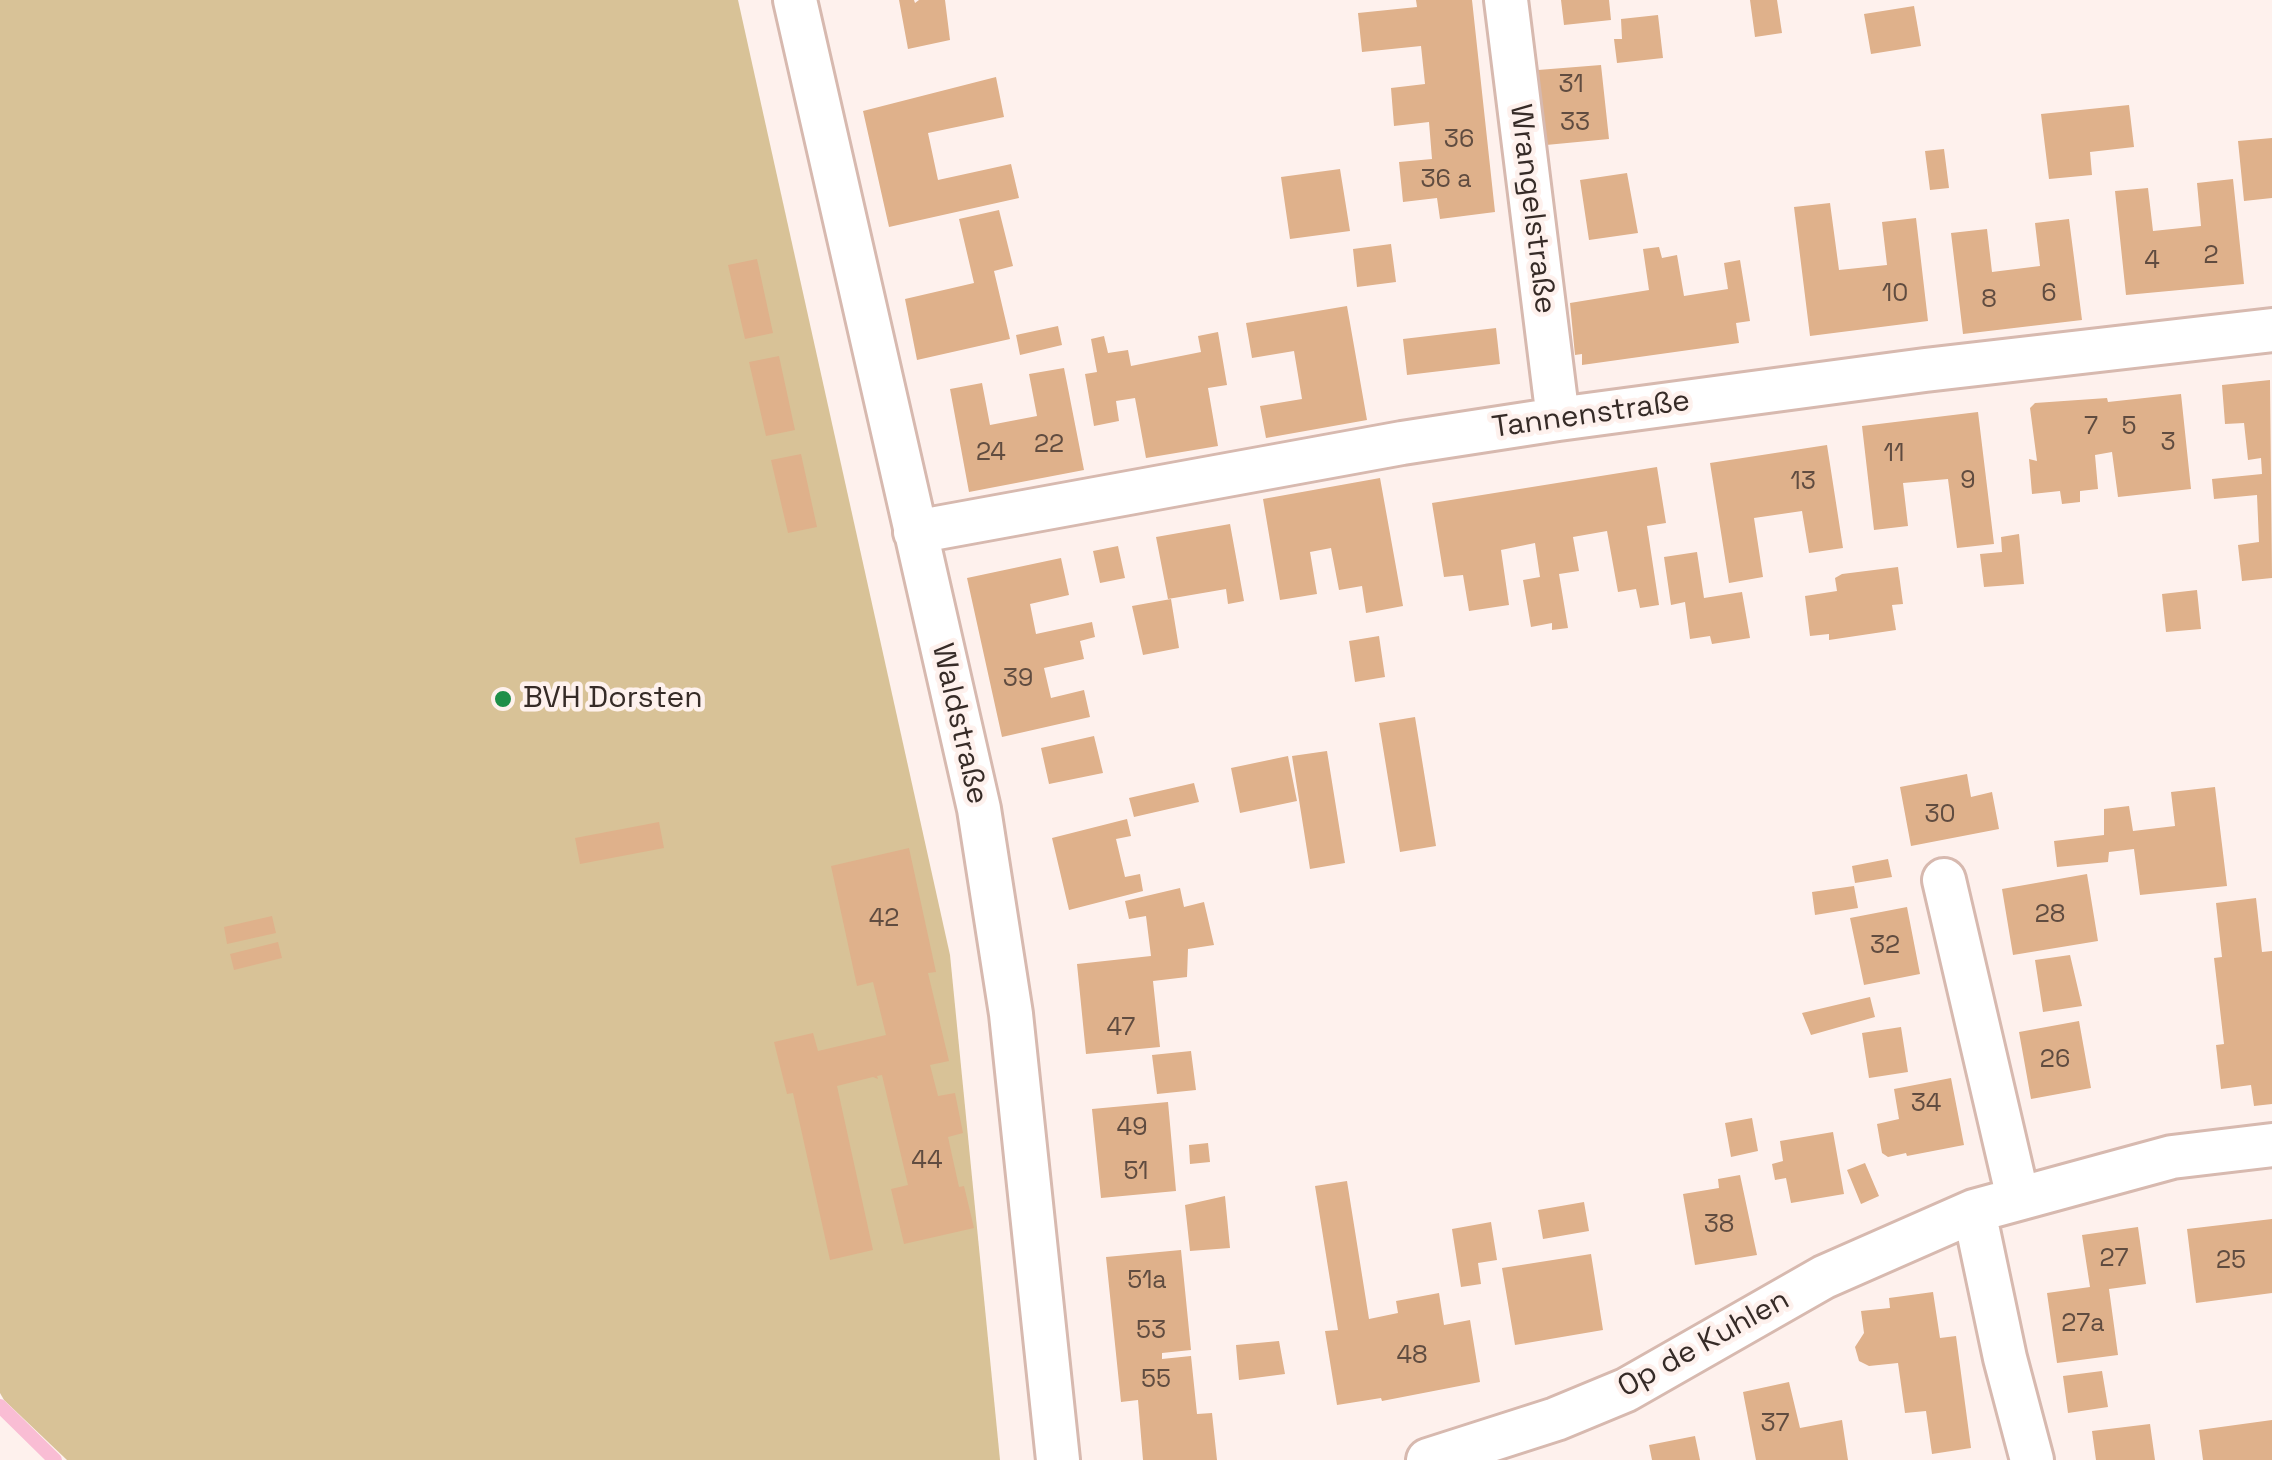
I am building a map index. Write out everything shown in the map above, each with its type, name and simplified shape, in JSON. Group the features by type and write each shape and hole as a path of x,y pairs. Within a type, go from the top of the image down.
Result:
{"street":[{"name":"Waldstraße","path":"795,0 979,809 1011,1014 1058,1460"},
{"name":"Wrangelstraße","path":"1506,0 1558,419"},
{"name":"Tannenstraße","path":"915,532 1402,443 1558,419 1925,370 2272,330"},
{"path":"1944,880 2018,1198"},
{"name":"Op de Kuhlen","path":"1428,1460 1540,1424 1626,1390 1824,1277 1974,1212 2172,1157 2272,1145"},
{"path":"1974,1212 2005,1358 2032,1460"}],"shaded area":[{"name":"BVH Dorsten","path":"0,0 738,0 950,955 1000,1460 67,1460 4,1400 0,1393"}],"building":[{"path":"899,0 945,0 950,40 908,49"},
{"path":"1416,0 1472,0 1495,212 1440,219 1437,198 1403,202 1399,162 1432,159 1429,122 1394,126 1391,88 1425,84 1421,46 1362,52 1358,13 1417,7"},
{"path":"1561,0 1609,0 1611,20 1564,25"},
{"path":"1750,0 1777,0 1782,33 1755,37"},
{"path":"1914,6 1921,46 1871,54 1864,14"},
{"path":"1658,15 1663,58 1617,63 1614,39 1622,39 1621,19"},
{"path":"1601,65 1609,139 1546,145 1538,70"},
{"path":"996,77 1004,117 928,133 938,180 1011,164 1019,198 889,227 863,111"},
{"path":"2129,105 2134,147 2090,152 2092,175 2049,179 2041,114"},
{"path":"2272,138 2272,198 2244,201 2238,141"},
{"path":"1944,149 1949,188 1930,190 1925,151"},
{"path":"1340,169 1350,231 1290,239 1281,177"},
{"path":"1627,173 1638,233 1589,240 1580,180"},
{"path":"2233,179 2244,284 2126,295 2115,191 2148,188 2153,231 2201,226 2197,183"},
{"path":"1830,203 1839,270 1887,265 1882,222 1916,218 1928,321 1810,336 1794,207"},
{"path":"999,210 1013,266 994,271 1010,339 917,360 905,299 974,283 959,219"},
{"path":"2069,219 2082,320 1963,334 1951,233 1987,229 1992,272 2040,266 2035,223"},
{"path":"1391,244 1396,282 1357,287 1353,249"},
{"path":"1659,247 1662,258 1677,255 1684,296 1728,289 1724,263 1740,260 1750,321 1736,323 1739,343 1582,365 1582,354 1575,355 1570,303 1649,290 1643,249"},
{"path":"757,259 773,333 745,339 728,265"},
{"path":"1347,306 1367,420 1266,438 1260,406 1302,399 1294,351 1252,358 1246,323"},
{"path":"1058,326 1062,345 1020,355 1016,335"},
{"path":"1496,328 1500,364 1407,375 1403,339"},
{"path":"1218,332 1227,385 1208,388 1218,446 1146,458 1135,398 1116,401 1119,421 1094,426 1085,374 1097,372 1091,339 1104,336 1108,353 1128,350 1131,366 1201,352 1198,336"},
{"path":"779,356 795,430 766,436 749,362"},
{"path":"1064,368 1084,470 969,492 950,389 982,383 990,425 1037,416 1029,374"},
{"path":"2270,380 2272,578 2242,581 2238,545 2259,542 2257,495 2214,499 2212,479 2262,474 2261,458 2248,460 2244,423 2225,424 2222,385"},
{"path":"2181,394 2191,489 2118,497 2112,452 2095,455 2098,489 2080,491 2080,502 2062,504 2060,491 2032,494 2029,459 2037,461 2030,408 2035,403 2107,398 2108,402"},
{"path":"1978,412 1994,544 1957,548 1948,479 1903,483 1908,526 1874,530 1862,426"},
{"path":"1827,445 1843,548 1809,553 1802,511 1754,518 1763,577 1729,583 1710,463"},
{"path":"801,454 817,527 788,533 771,460"},
{"path":"1657,467 1666,523 1647,526 1659,605 1640,608 1636,589 1618,592 1607,531 1573,537 1579,571 1559,574 1568,628 1552,630 1552,623 1531,627 1523,580 1540,577 1535,543 1501,550 1509,605 1469,611 1463,575 1444,577 1432,503"},
{"path":"1380,478 1403,606 1366,613 1362,586 1339,590 1331,548 1310,552 1317,594 1280,600 1263,499"},
{"path":"1230,524 1244,601 1228,604 1226,589 1168,599 1156,537"},
{"path":"2019,534 2024,584 1984,587 1980,554 2002,552 2001,537"},
{"path":"1118,546 1125,578 1100,583 1093,551"},
{"path":"1697,552 1704,598 1742,592 1750,638 1712,644 1710,636 1690,639 1685,602 1671,605 1664,557"},
{"path":"1061,558 1069,595 1030,604 1036,634 1092,622 1095,637 1080,641 1084,659 1044,668 1051,698 1084,690 1090,717 1002,737 967,578"},
{"path":"1898,567 1903,604 1892,605 1896,630 1829,640 1829,634 1810,636 1805,596 1837,591 1835,578 1842,574"},
{"path":"2197,590 2201,629 2166,632 2162,594"},
{"path":"1171,599 1179,648 1143,655 1132,606"},
{"path":"1379,636 1385,677 1355,682 1349,641"},
{"path":"1415,717 1436,846 1400,852 1379,723"},
{"path":"1094,736 1103,773 1049,784 1041,748"},
{"path":"1327,751 1345,863 1310,869 1292,756"},
{"path":"1288,756 1297,801 1240,813 1231,768"},
{"path":"1967,774 1971,797 1992,792 1999,829 1911,846 1900,787"},
{"path":"1194,783 1199,802 1134,817 1129,798"},
{"path":"2215,787 2227,886 2140,895 2134,849 2109,852 2108,862 2057,867 2054,841 2104,835 2104,809 2129,806 2133,831 2175,826 2171,792"},
{"path":"1127,819 1131,836 1116,839 1125,877 1140,874 1143,891 1069,910 1052,838"},
{"path":"659,822 664,848 580,864 575,838"},
{"path":"909,848 936,972 928,973 949,1061 930,1065 938,1096 955,1093 963,1133 948,1137 959,1187 964,1186 974,1228 904,1244 891,1189 908,1185 882,1075 877,1076 878,1079 837,1086 873,1250 830,1260 793,1093 787,1094 774,1042 813,1033 818,1051 886,1035 873,982 857,986 831,866"},
{"path":"1888,859 1892,877 1855,883 1852,866"},
{"path":"2087,874 2098,941 2013,955 2002,889"},
{"path":"1854,886 1858,908 1815,915 1812,892"},
{"path":"1180,888 1184,907 1204,902 1214,945 1188,949 1187,977 1153,981 1160,1047 1086,1054 1077,964 1151,956 1146,916 1129,919 1125,901"},
{"path":"2256,898 2262,952 2272,951 2272,1104 2254,1106 2251,1085 2221,1089 2216,1045 2224,1044 2214,958 2222,957 2216,903"},
{"path":"1907,907 1920,974 1864,985 1850,918"},
{"path":"272,916 276,933 227,944 224,927"},
{"path":"278,942 282,958 234,970 230,954"},
{"path":"2070,955 2082,1006 2043,1012 2035,960"},
{"path":"1870,997 1875,1017 1811,1035 1802,1013"},
{"path":"2079,1021 2091,1088 2031,1099 2019,1032"},
{"path":"1901,1027 1908,1072 1869,1078 1862,1033"},
{"path":"1191,1051 1196,1090 1157,1094 1152,1055"},
{"path":"1951,1078 1964,1145 1907,1156 1906,1153 1888,1157 1882,1153 1877,1124 1899,1119 1894,1089"},
{"path":"1168,1102 1176,1191 1101,1198 1092,1109"},
{"path":"1752,1118 1758,1151 1731,1157 1725,1123"},
{"path":"1833,1132 1844,1194 1791,1203 1786,1178 1775,1180 1772,1164 1783,1161 1780,1141"},
{"path":"1208,1143 1210,1162 1190,1164 1189,1145"},
{"path":"1865,1163 1879,1196 1861,1204 1847,1170"},
{"path":"1740,1175 1757,1255 1695,1265 1683,1194 1719,1188 1718,1179"},
{"path":"1347,1181 1369,1319 1398,1313 1396,1301 1439,1293 1444,1325 1470,1320 1480,1382 1382,1401 1381,1398 1337,1405 1325,1331 1338,1330 1315,1186"},
{"path":"1225,1196 1230,1248 1190,1251 1185,1205"},
{"path":"1584,1202 1589,1231 1543,1239 1538,1210"},
{"path":"2272,1219 2272,1293 2196,1303 2187,1229"},
{"path":"1491,1222 1497,1260 1478,1263 1481,1284 1461,1287 1452,1229"},
{"path":"2138,1227 2146,1284 2109,1289 2118,1355 2057,1363 2047,1293 2090,1287 2082,1235"},
{"path":"1181,1250 1191,1350 1162,1353 1162,1359 1191,1356 1197,1414 1212,1413 1217,1460 1143,1460 1138,1400 1121,1402 1106,1257"},
{"path":"1591,1254 1603,1330 1515,1345 1502,1268"},
{"path":"1933,1292 1940,1338 1956,1336 1971,1448 1932,1454 1926,1411 1905,1413 1898,1363 1869,1366 1859,1361 1855,1347 1864,1333 1861,1311 1890,1308 1889,1298"},
{"path":"1279,1341 1285,1374 1239,1380 1236,1345"},
{"path":"2102,1371 2108,1407 2068,1413 2063,1376"},
{"path":"1789,1382 1800,1428 1842,1420 1848,1460 1756,1460 1743,1392"},
{"path":"2272,1420 2272,1460 2203,1460 2199,1430"},
{"path":"2150,1424 2155,1460 2096,1460 2092,1431"},
{"path":"1695,1436 1700,1460 1652,1460 1649,1445"}],"waterway":[{"path":"0,1406 55,1460"}],"place":[{"name":"BVH Dorsten","path":"503,699"}]}
